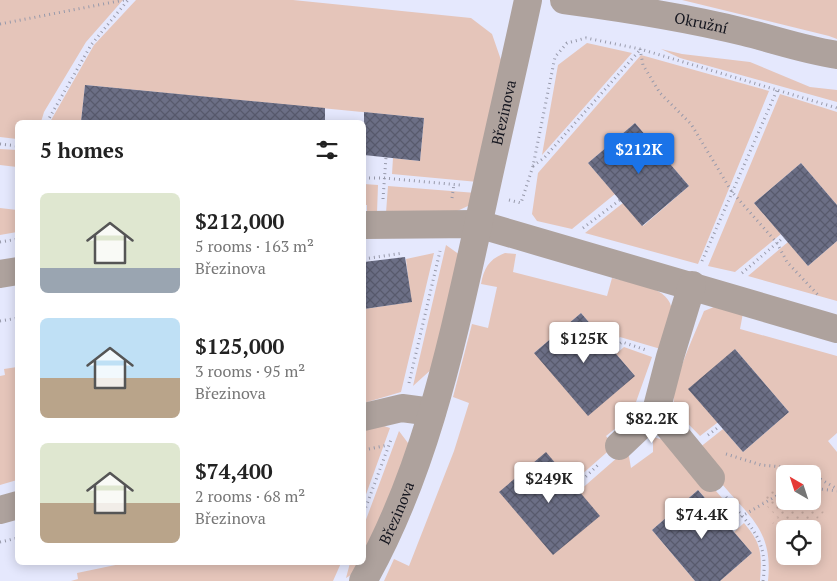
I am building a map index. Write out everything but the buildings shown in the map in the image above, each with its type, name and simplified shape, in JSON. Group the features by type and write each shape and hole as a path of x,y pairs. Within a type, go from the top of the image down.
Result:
{"street":[{"name":"Březinova","path":"363,581 381,549 403,498 419,456 432,412 458,320 528,0"},
{"name":"Okružní","path":"564,0 670,16 745,32 806,50 837,55"},
{"path":"372,225 478,224 692,285 837,329"},
{"path":"0,274 15,272"},
{"path":"619,446 656,412 670,357 692,285"},
{"path":"366,417 402,408 432,412"},
{"path":"656,412 711,478"},
{"path":"0,510 15,506"}],"path":[{"path":"0,24 124,0"},
{"path":"48,120 91,44 128,0"},
{"path":"487,190 502,198 521,203 533,166 555,57 567,43 586,38 640,49 837,108"},
{"path":"533,166 544,158 640,49"},
{"path":"640,49 643,65 650,79 667,102 691,124 732,192 777,243 787,262 824,302"},
{"path":"692,285 778,90"},
{"path":"0,144 15,146"},
{"path":"372,225 384,178 386,157"},
{"path":"366,178 454,184"},
{"path":"582,228 620,200"},
{"path":"736,278 784,238"},
{"path":"0,242 15,240"},
{"path":"366,507 402,408 440,248"},
{"path":"0,321 15,318"},
{"path":"612,350 622,342 670,357"},
{"path":"366,450 389,445"},
{"path":"575,487 619,446"},
{"path":"688,451 723,454 761,465 776,466"},
{"path":"821,480 837,490"},
{"path":"821,489 837,490"},
{"path":"730,528 742,516 776,496"},
{"path":"742,516 758,535 764,552 763,581"},
{"path":"0,542 15,539"}],"shaded area":[{"path":"0,0 123,0 86,42 44,112 42,120 15,120 15,139 0,137"},
{"path":"136,0 293,0 471,18 492,34 501,60 478,182 392,174 393,158 420,161 424,118 85,85 81,120 51,120 94,45"},
{"path":"682,0 837,0 837,39 829,36"},
{"path":"587,43 632,53 542,155 558,65"},
{"path":"661,49 682,54 750,62 810,87 837,90 837,102 680,58"},
{"path":"641,55 769,91 698,264 585,233 623,203 643,226 689,186 635,123 588,163 615,194 572,229 537,221 532,214 538,173"},
{"path":"780,94 837,112 837,205 801,163 754,203 781,234 735,272 708,266"},
{"path":"0,149 15,150 15,167 0,165"},
{"path":"366,184 378,185 377,213 367,213"},
{"path":"388,186 476,193 468,206 455,212 386,213"},
{"path":"0,208 15,210 15,232 0,235"},
{"path":"837,241 837,301 748,276 788,242 808,266"},
{"path":"446,245 460,255 434,367 413,386"},
{"path":"434,253 401,392 366,402 366,309 411,302 406,259"},
{"path":"505,253 516,254 513,272 607,296 612,278 649,287 665,296 670,303 672,317 664,350 620,337 609,346 581,313 534,353 635,376 616,354 624,347 652,357 631,416 606,436 614,446 572,483 579,491 626,450 628,451 631,468 653,452 653,437 668,441 684,454 735,513 725,521 698,490 652,530 695,581 384,581 394,559 409,566 454,451 469,403 453,397 472,324 488,328 497,287 481,284 482,278 491,261"},
{"path":"714,307 743,313 740,329 837,356 837,433 828,441 837,452 837,581 768,581 769,562 762,534 755,522 715,475 699,448 723,429 743,452 789,412 735,349 717,423 700,436 681,416 674,403 676,384 704,311"},
{"path":"15,367 15,481 0,485 0,376 5,375 4,369"},
{"path":"384,426 390,428 366,494 366,427"},
{"path":"399,431 408,443 408,458 366,560 366,520"},
{"path":"776,485 776,510 821,510 821,505 826,510 816,520 776,520 778,518 761,500"},
{"path":"744,523 758,543 760,550 760,581 720,581 752,553 734,532"},
{"path":"115,565 340,565 333,581 71,581 78,579 77,573"},
{"path":"349,565 363,565 359,570 346,578"}]}
